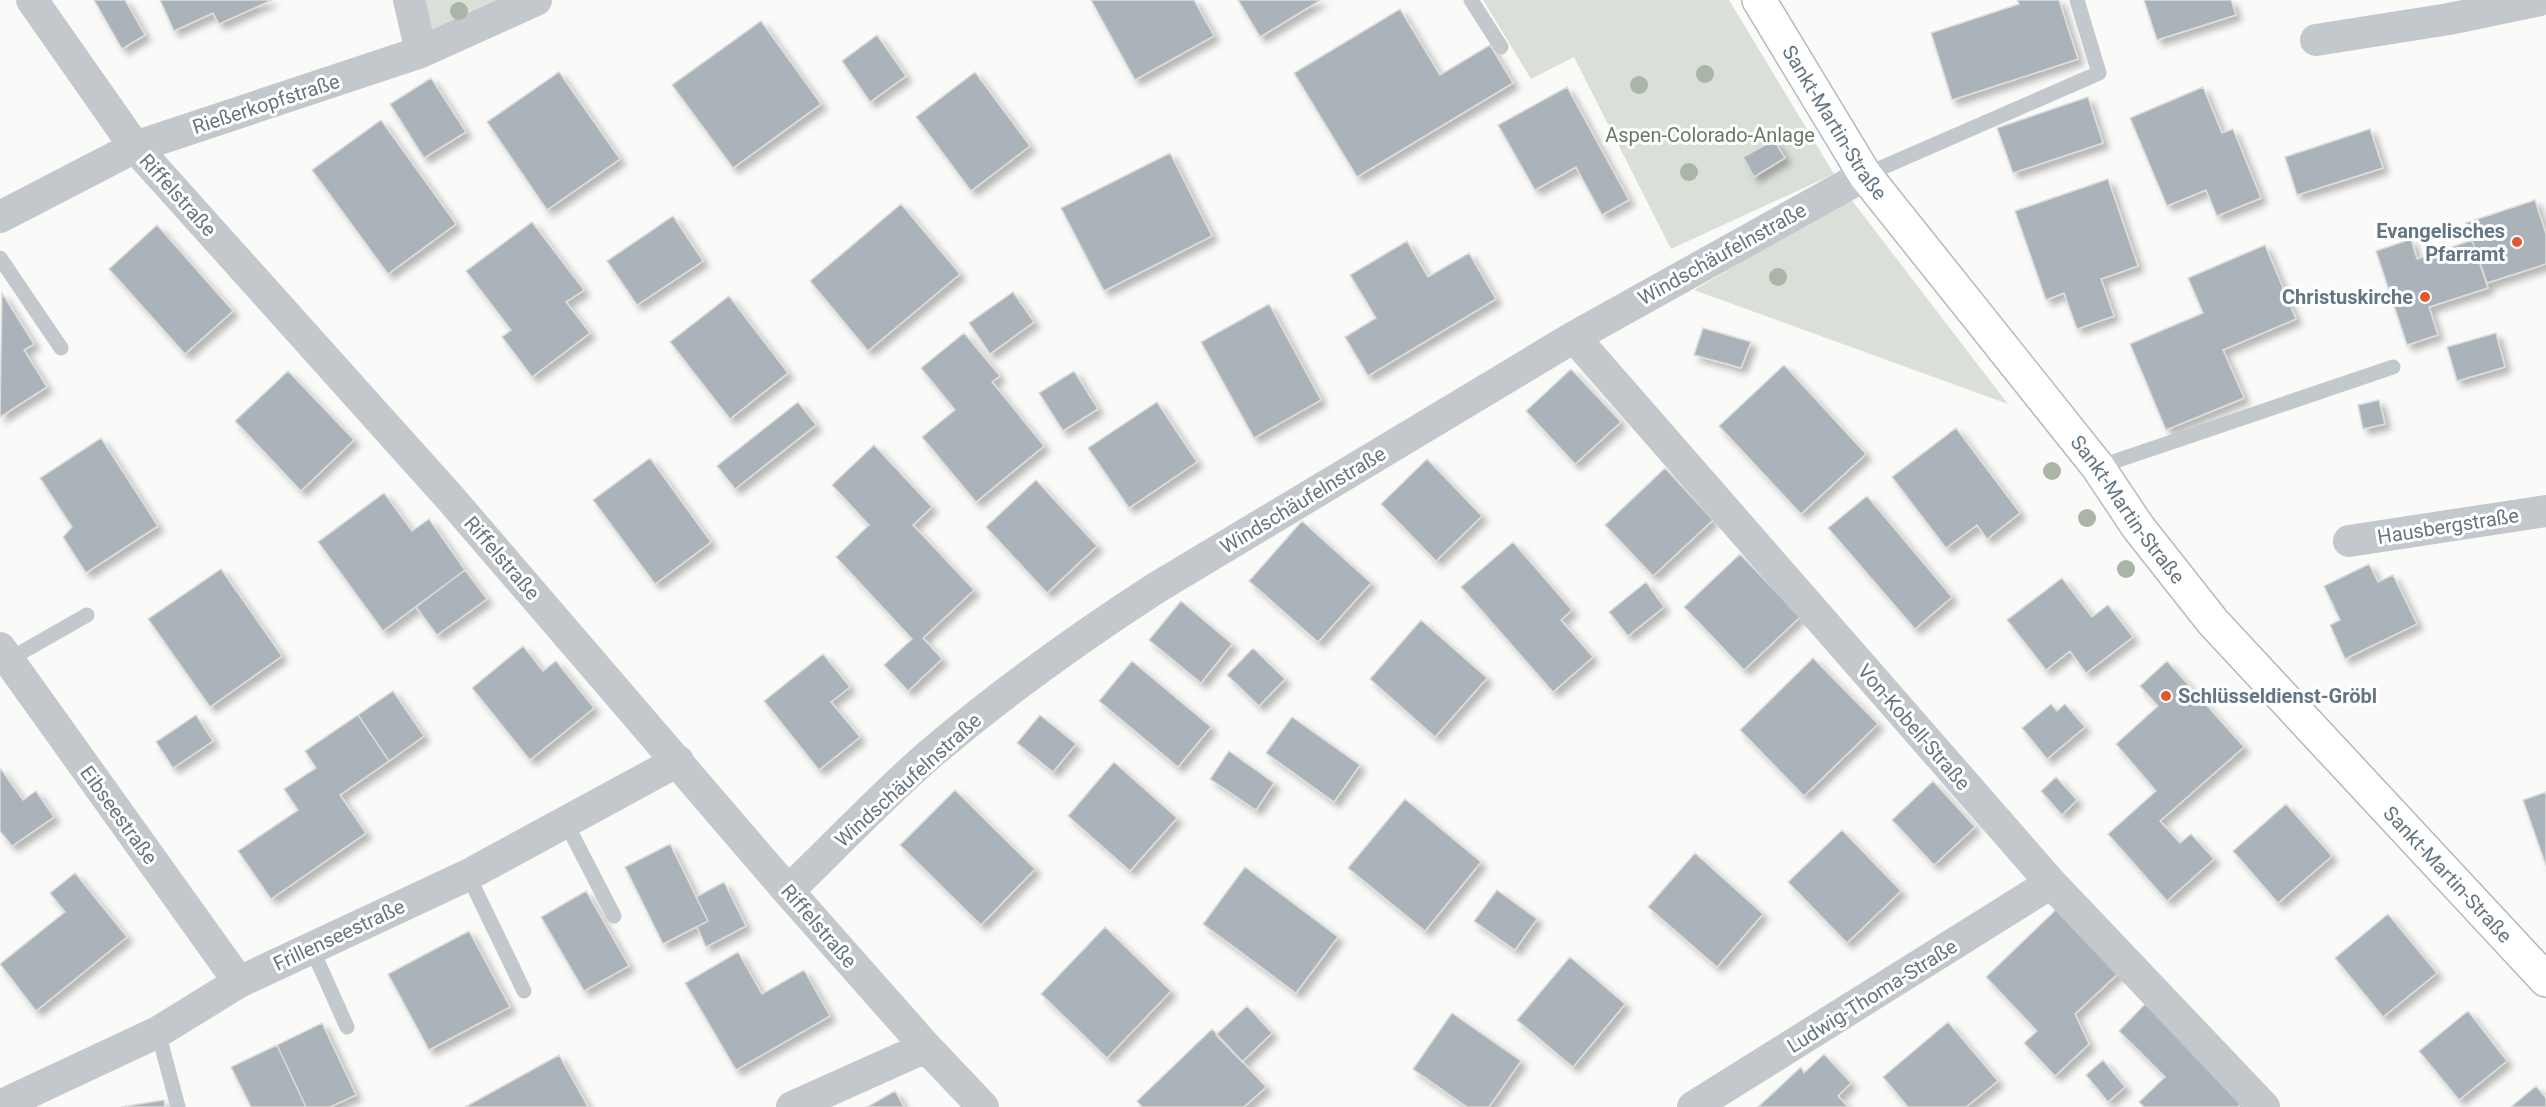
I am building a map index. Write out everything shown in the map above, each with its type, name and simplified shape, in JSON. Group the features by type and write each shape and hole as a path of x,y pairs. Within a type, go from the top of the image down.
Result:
{"main road":[{"name":"Sankt-Martin-Straße","path":"1759,0 1865,176 2098,467 2138,526 2213,622 2546,980"}],"street":[{"name":"Riffelstraße","path":"32,0 135,147 451,499 788,891 926,1047 983,1107"},
{"path":"409,0 421,52"},
{"name":"Rießerkopfstraße","path":"0,216 135,147 421,52 536,0"},
{"path":"2316,40 2449,19 2540,0"},
{"name":"Windschäufelnstraße","path":"788,891 929,756 1019,683 1156,588 1574,337 1865,176"},
{"name":"Von-Kobell-Straße","path":"1574,337 2051,883 2264,1107"},
{"name":"Hausbergstraße","path":"2349,541 2546,511"},
{"name":"Eibseestraße","path":"3,657 239,982"},
{"name":"Frillenseestraße","path":"0,1106 158,1032 239,982 468,875 678,761"},
{"name":"Ludwig-Thoma-Straße","path":"1693,1107 2051,883"},
{"path":"792,1107 926,1047"}],"lane":[{"path":"1471,0 1501,47"},
{"path":"1865,176 2099,73 2077,0"},
{"path":"0,258 61,348"},
{"path":"2098,467 2393,367"},
{"path":"3,657 87,615"},
{"path":"566,823 614,916"},
{"path":"468,875 524,992"},
{"path":"312,949 347,1027"},
{"path":"158,1032 178,1107"}],"green space":[{"path":"412,0 511,0 422,44"},
{"name":"Aspen-Colorado-Anlage","path":"1483,0 1729,0 1834,174 1671,249 1574,57 1531,79"},
{"path":"1850,198 2008,404 1694,290"}],"building":[{"path":"94,0 125,0 145,35 122,49"},
{"path":"160,0 272,0 219,24 213,13 174,31"},
{"path":"1091,0 1194,0 1214,36 1135,80"},
{"path":"1238,0 1321,0 1260,37"},
{"path":"2017,0 2059,0 2078,59 1952,100 1931,33 2019,4"},
{"path":"2144,0 2231,0 2236,15 2157,40"},
{"path":"1400,9 1440,75 1490,45 1513,83 1357,177 1294,73"},
{"path":"761,21 821,104 733,168 672,85"},
{"path":"877,35 906,76 870,102 842,61"},
{"path":"559,72 620,159 547,210 487,122"},
{"path":"975,72 1030,146 971,191 916,117"},
{"path":"431,78 466,132 424,158 390,104"},
{"path":"1567,87 1629,200 1602,215 1576,167 1535,190 1498,125"},
{"path":"2203,87 2222,133 2233,129 2261,198 2217,216 2206,190 2167,206 2130,118"},
{"path":"2088,97 2103,143 2013,173 1997,128"},
{"path":"381,120 456,224 388,274 312,170"},
{"path":"2370,129 2383,168 2297,195 2285,157"},
{"path":"1774,140 1785,158 1754,177 1743,157"},
{"path":"1170,153 1212,236 1104,291 1061,208"},
{"path":"2108,179 2138,266 2101,279 2114,316 2077,329 2064,293 2046,300 2015,211"},
{"path":"2535,200 2546,234 2546,264 2487,283 2466,223"},
{"path":"901,204 960,274 868,351 810,281"},
{"path":"673,216 703,261 637,305 607,261"},
{"path":"532,222 584,290 566,302 590,333 532,377 502,337 511,330 466,271"},
{"path":"157,225 233,311 185,354 109,269"},
{"name":"Christuskirche","path":"2411,239 2417,259 2472,240 2488,288 2429,307 2438,335 2407,345 2376,251"},
{"path":"1407,241 1428,277 1469,253 1496,299 1368,376 1345,337 1376,318 1350,275"},
{"path":"2265,245 2296,319 2223,350 2244,398 2166,430 2130,344 2203,313 2188,278"},
{"path":"1013,292 1034,322 990,354 969,323"},
{"path":"2,293 34,344 24,350 47,387 0,417"},
{"path":"729,296 788,373 730,419 670,342"},
{"path":"1269,304 1321,400 1254,438 1201,342"},
{"path":"1703,328 1751,342 1741,368 1694,355"},
{"path":"964,333 1000,376 992,382 1044,446 976,502 922,437 955,410 921,368"},
{"path":"2496,333 2505,367 2457,381 2447,347"},
{"path":"1784,365 1866,454 1801,514 1719,426"},
{"path":"1571,369 1621,422 1575,464 1526,411"},
{"path":"288,371 354,440 301,491 235,421"},
{"path":"1074,371 1098,409 1063,431 1039,393"},
{"path":"2379,400 2385,424 2363,429 2358,405"},
{"path":"798,402 816,425 735,489 717,466"},
{"path":"1157,402 1197,462 1129,508 1088,448"},
{"path":"1956,428 2020,513 1987,539 1977,525 1946,548 1892,477"},
{"path":"101,438 158,526 86,573 63,537 72,527 40,478"},
{"path":"874,445 932,507 913,525 974,590 923,638 942,659 908,691 884,665 912,639 836,557 869,525 832,485"},
{"path":"650,458 711,542 655,584 593,500"},
{"path":"1427,459 1482,516 1436,561 1381,504"},
{"path":"1665,468 1713,520 1653,576 1605,525"},
{"path":"1036,480 1097,546 1047,593 986,527"},
{"path":"384,493 412,531 429,519 465,570 383,631 318,542"},
{"path":"1867,496 1952,597 1915,629 1828,528"},
{"path":"1302,521 1371,583 1318,642 1249,581"},
{"path":"1513,542 1572,610 1561,620 1593,657 1553,692 1461,587"},
{"path":"1740,554 1800,617 1744,670 1684,607"},
{"path":"2369,564 2378,582 2393,575 2417,624 2345,659 2330,625 2340,620 2324,586"},
{"path":"221,569 282,656 210,707 148,619"},
{"path":"465,570 487,599 437,635 416,607"},
{"path":"2062,578 2092,617 2108,605 2133,637 2086,673 2070,651 2046,670 2007,620"},
{"path":"1646,582 1664,607 1628,636 1609,612"},
{"path":"1181,601 1232,644 1201,683 1149,640"},
{"path":"1421,620 1487,678 1435,737 1370,679"},
{"path":"523,646 543,671 556,661 594,708 530,760 472,688"},
{"path":"1253,648 1285,679 1259,706 1227,675"},
{"path":"823,654 850,687 831,702 860,737 819,770 764,701"},
{"path":"1813,658 1878,724 1804,796 1740,730"},
{"path":"1132,661 1211,727 1178,767 1099,701"},
{"path":"2167,661 2244,747 2160,821 2180,843 2191,834 2214,859 2167,901 2108,834 2156,791 2116,744 2158,706 2140,686"},
{"path":"393,691 424,736 389,761 358,715"},
{"path":"2051,704 2057,711 2065,704 2085,727 2047,759 2022,728"},
{"path":"196,715 213,741 173,768 156,742"},
{"path":"358,715 389,761 340,795 366,833 271,899 238,851 298,810 284,789 316,768 305,751"},
{"path":"1040,715 1076,744 1053,772 1017,743"},
{"path":"1292,717 1360,765 1334,802 1266,753"},
{"path":"1229,751 1274,783 1256,810 1210,779"},
{"path":"1114,762 1177,818 1130,871 1068,816"},
{"path":"0,768 23,800 36,791 54,817 12,846 0,831"},
{"path":"2056,777 2077,800 2062,815 2041,791"},
{"path":"1933,781 1975,827 1934,865 1892,820"},
{"path":"955,790 1035,869 981,925 900,845"},
{"path":"2546,792 2546,866 2523,800"},
{"path":"1405,799 1481,862 1425,931 1348,868"},
{"path":"2286,804 2332,856 2278,903 2233,851"},
{"path":"1842,830 1901,891 1847,943 1788,882"},
{"path":"670,844 708,921 663,944 625,867"},
{"path":"1695,853 1763,914 1717,967 1648,907"},
{"path":"1245,867 1338,937 1296,993 1203,924"},
{"path":"75,873 127,937 36,1011 0,964 65,912 50,893"},
{"path":"724,882 746,926 706,947 697,927 708,921 696,897"},
{"path":"1497,890 1537,919 1515,950 1474,921"},
{"path":"586,891 629,966 584,991 541,917"},
{"path":"2064,902 2125,967 2075,1014 2089,1044 2055,1076 2024,1043 2037,1031 1986,977"},
{"path":"2388,914 2437,973 2383,1017 2335,958"},
{"path":"1105,927 1171,991 1107,1058 1041,994"},
{"path":"469,931 510,1007 429,1050 388,974"},
{"path":"738,952 762,994 804,970 830,1016 736,1070 685,983"},
{"path":"1570,957 1625,1004 1573,1067 1517,1020"},
{"path":"2146,1003 2245,1100 2238,1107 2144,1107 2139,1102 2165,1077 2119,1031"},
{"path":"1247,1006 1272,1033 1242,1062 1216,1035"},
{"path":"2468,1011 2507,1061 2459,1100 2419,1051"},
{"path":"1452,1013 1521,1061 1489,1107 1467,1107 1413,1069"},
{"path":"1948,1022 1998,1081 1966,1107 1908,1107 1883,1077"},
{"path":"322,1023 356,1095 330,1107 306,1107 277,1045"},
{"path":"1212,1029 1266,1087 1244,1107 1142,1107 1137,1101"},
{"path":"277,1045 306,1107 251,1107 231,1067"},
{"path":"1824,1054 1851,1083 1838,1096 1848,1107 1758,1107 1801,1067 1804,1073"},
{"path":"559,1055 588,1107 465,1107"},
{"path":"2103,1060 2125,1087 2108,1102 2086,1075"},
{"path":"2536,1086 2546,1098 2546,1107 2511,1107"},
{"path":"895,1091 904,1107 867,1107"},
{"path":"164,1100 165,1107 121,1107"}],"place":[{"name":"Evangelisches Pfarramt","path":"2517,242"},
{"name":"Christuskirche","path":"2425,297"},
{"name":"Schlüsseldienst-Gröbl","path":"2166,696"}]}
